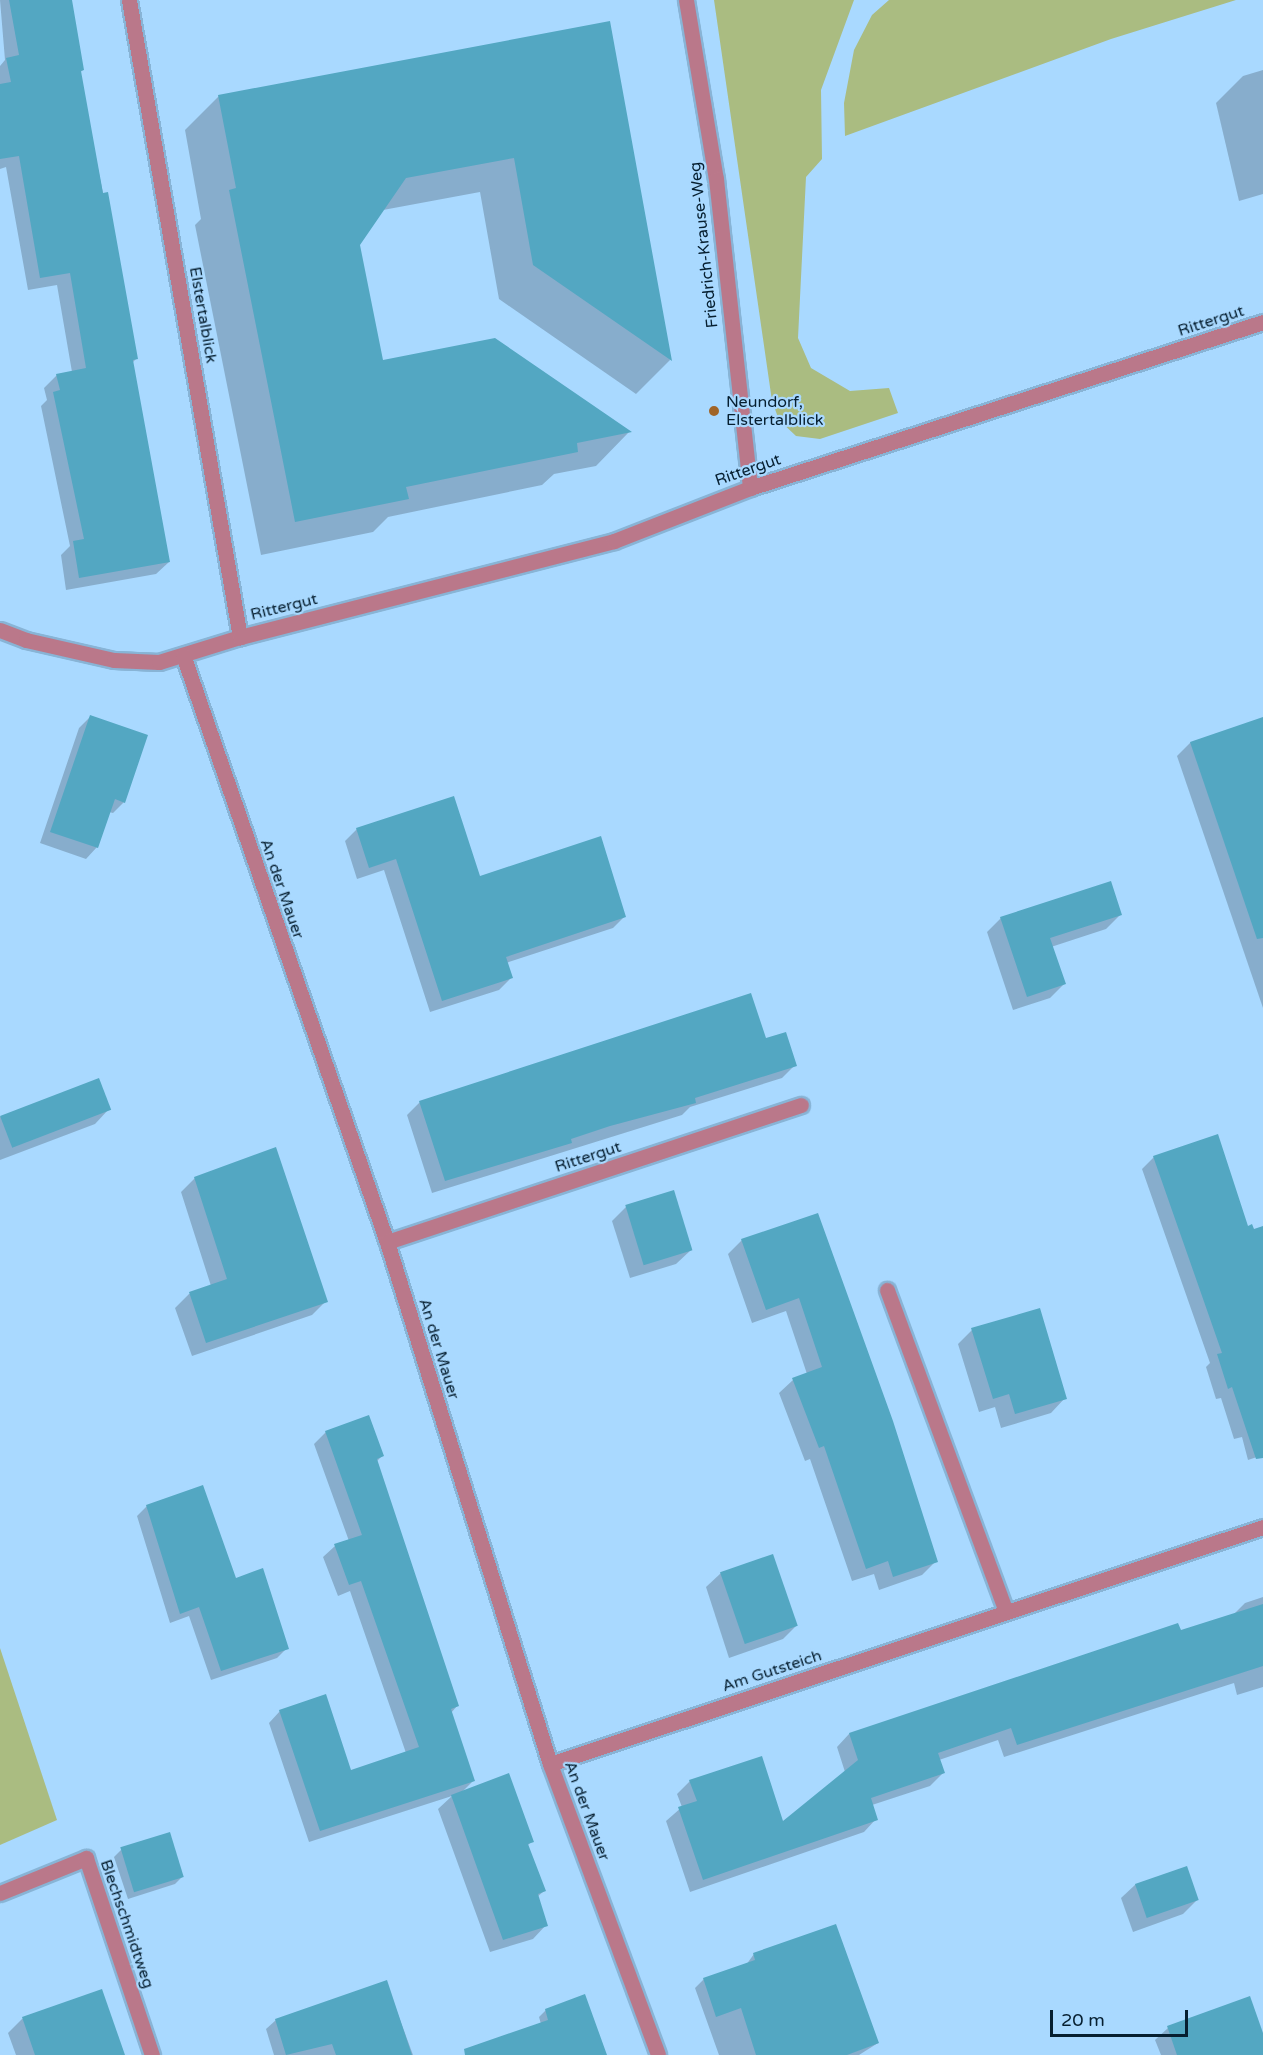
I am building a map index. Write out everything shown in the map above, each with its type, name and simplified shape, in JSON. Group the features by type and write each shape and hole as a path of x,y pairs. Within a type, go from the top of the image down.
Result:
{"street":[{"name":"Elstertalblick","path":"129,0 240,637"},
{"name":"Friedrich-Krause-Weg","path":"686,0 716,179 750,488"},
{"name":"Rittergut","path":"0,630 26,640 114,660 159,662 240,637 614,541 750,488 1263,322"},
{"name":"An der Mauer","path":"183,655 387,1242 550,1764 658,2055"},
{"name":"Rittergut","path":"387,1242 801,1105"},
{"path":"887,1290 1006,1612"},
{"name":"Am Gutsteich","path":"550,1764 1263,1527"},
{"name":"Blechschmidtweg","path":"0,1893 86,1858 152,2055"}],"green space":[{"path":"714,0 854,0 821,90 822,159 806,177 798,338 811,368 850,391 889,388 898,413 820,439 796,436 779,420 772,401"},
{"path":"889,0 1236,0 1111,39 845,136 844,103 854,50 872,15"},
{"path":"0,1648 57,1820 0,1845"}],"building":[{"path":"9,0 72,0 84,70 81,71 103,193 108,192 138,359 133,360 170,562 79,578 73,541 84,539 53,392 60,390 56,374 86,368 70,273 40,278 19,156 0,159 0,84 11,82 6,58 19,55"},
{"path":"610,21 672,361 533,265 514,158 406,178 360,245 383,360 495,338 632,432 577,443 578,452 406,487 409,499 295,522 229,190 236,188 218,95"},
{"path":"90,715 148,735 125,803 115,799 98,848 50,832"},
{"path":"1263,717 1263,938 1257,939 1190,742"},
{"path":"454,796 480,876 601,836 626,917 506,957 513,978 442,1001 396,859 369,868 356,828"},
{"path":"1111,881 1122,915 1050,938 1066,984 1027,997 1000,917"},
{"path":"751,993 766,1038 786,1032 797,1066 695,1098 696,1103 610,1126 571,1139 572,1143 445,1181 419,1101"},
{"path":"99,1078 111,1110 12,1148 0,1116"},
{"path":"1218,1134 1248,1226 1252,1224 1254,1229 1263,1226 1263,1458 1256,1459 1232,1387 1228,1389 1217,1354 1222,1353 1153,1156"},
{"path":"276,1147 328,1302 206,1343 189,1292 227,1279 194,1177"},
{"path":"674,1190 692,1250 644,1265 625,1205"},
{"path":"818,1213 893,1421 938,1562 893,1577 888,1561 866,1569 824,1446 819,1448 792,1378 822,1367 799,1298 766,1310 741,1239"},
{"path":"1040,1308 1067,1399 1015,1414 1009,1394 993,1399 971,1328"},
{"path":"369,1415 384,1456 377,1459 459,1706 451,1709 475,1781 320,1831 279,1710 326,1694 351,1770 419,1747 361,1581 349,1585 334,1544 362,1535 325,1431"},
{"path":"203,1485 236,1578 263,1568 289,1649 221,1671 199,1607 180,1614 146,1505"},
{"path":"773,1554 798,1626 745,1644 720,1572"},
{"path":"1263,1604 1263,1666 1017,1745 1011,1728 938,1753 945,1773 871,1798 878,1820 703,1880 678,1807 697,1801 689,1780 762,1756 783,1821 858,1760 849,1733 1178,1623 1181,1630"},
{"path":"509,1773 534,1842 528,1844 546,1891 538,1894 548,1926 503,1940 451,1795"},
{"path":"170,1832 184,1877 134,1892 120,1847"},
{"path":"1187,1866 1199,1900 1147,1918 1135,1884"},
{"path":"836,1924 879,2043 847,2055 756,2055 741,2008 716,2017 703,1978 755,1960 753,1953"},
{"path":"387,1980 412,2055 336,2055 332,2044 286,2055 275,2019"},
{"path":"102,1989 125,2055 35,2055 22,2017"},
{"path":"585,1994 607,2055 465,2055 464,2049 548,2020 545,2009"},
{"path":"1250,1996 1263,2033 1263,2055 1177,2055 1167,2026"}],"place":[{"name":"Neundorf, Elstertalblick","path":"714,411"}]}
